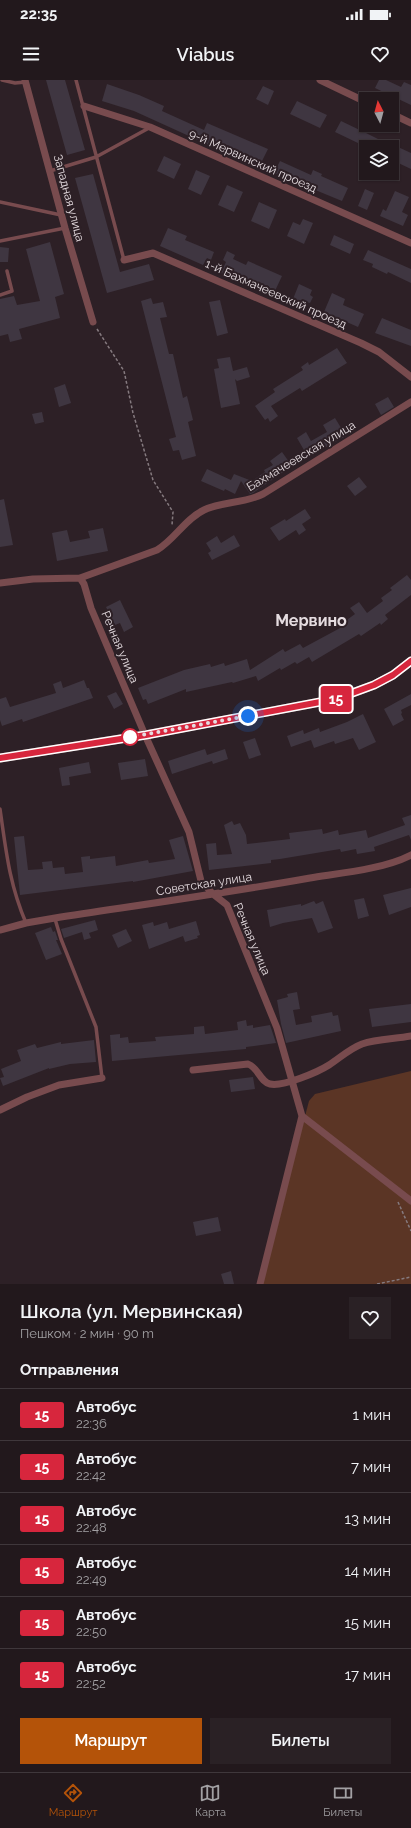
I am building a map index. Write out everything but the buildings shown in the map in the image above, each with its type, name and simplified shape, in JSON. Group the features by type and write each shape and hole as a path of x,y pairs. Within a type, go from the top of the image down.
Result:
{"street":[{"path":"320,80 359,99"},
{"name":"Западная улица","path":"25,81 65,228 93,322"},
{"name":"9-й Мервинский проезд","path":"84,106 150,127 411,243"},
{"path":"399,117 411,123"},
{"name":"1-й Бахмачеевский проезд","path":"124,260 153,253 361,343 379,352 411,377"},
{"name":"Бахмачеевская улица","path":"0,583 33,579 80,578 157,550 167,543 181,528 202,511 222,504 244,501 263,494 411,402"},
{"name":"Речная улица","path":"80,578 84,584 91,608 189,832 202,881 213,894 227,905 277,1028 302,1116 260,1284"},
{"path":"0,758 146,735 336,699 374,685 393,675 411,661"},
{"name":"Советская улица","path":"0,930 26,923 55,918 213,894 367,868 411,855"},
{"path":"194,1070 248,1064 253,1066 263,1079 270,1084 292,1081 328,1066 349,1049 364,1043 411,1036"},
{"path":"0,1110 27,1096 59,1085 102,1078"},
{"path":"302,1116 392,1188 411,1201"}],"lane":[{"path":"2,80 15,83 25,81"},
{"path":"76,80 124,260"},
{"path":"50,171 96,156 150,127"},
{"path":"0,202 62,216"},
{"path":"0,241 65,228"},
{"path":"0,295 12,291 7,271"},
{"path":"0,808 10,877 17,903 26,923"},
{"path":"55,918 61,939 96,1027 102,1078"}],"path":[{"path":"93,322 100,336 124,371 133,413 153,480 173,512 172,528"},
{"path":"392,1188 411,1231"},
{"path":"377,1284 411,1277"}],"shaded area":[{"path":"411,1071 411,1284 261,1284 309,1101 315,1094"}],"bus line":[{"name":"15","path":"0,758 146,735 336,699 374,685 393,675 411,661"}],"district":[{"name":"Мервино","path":"311,620"}],"route":[{"path":"130,737 248,716"}]}
